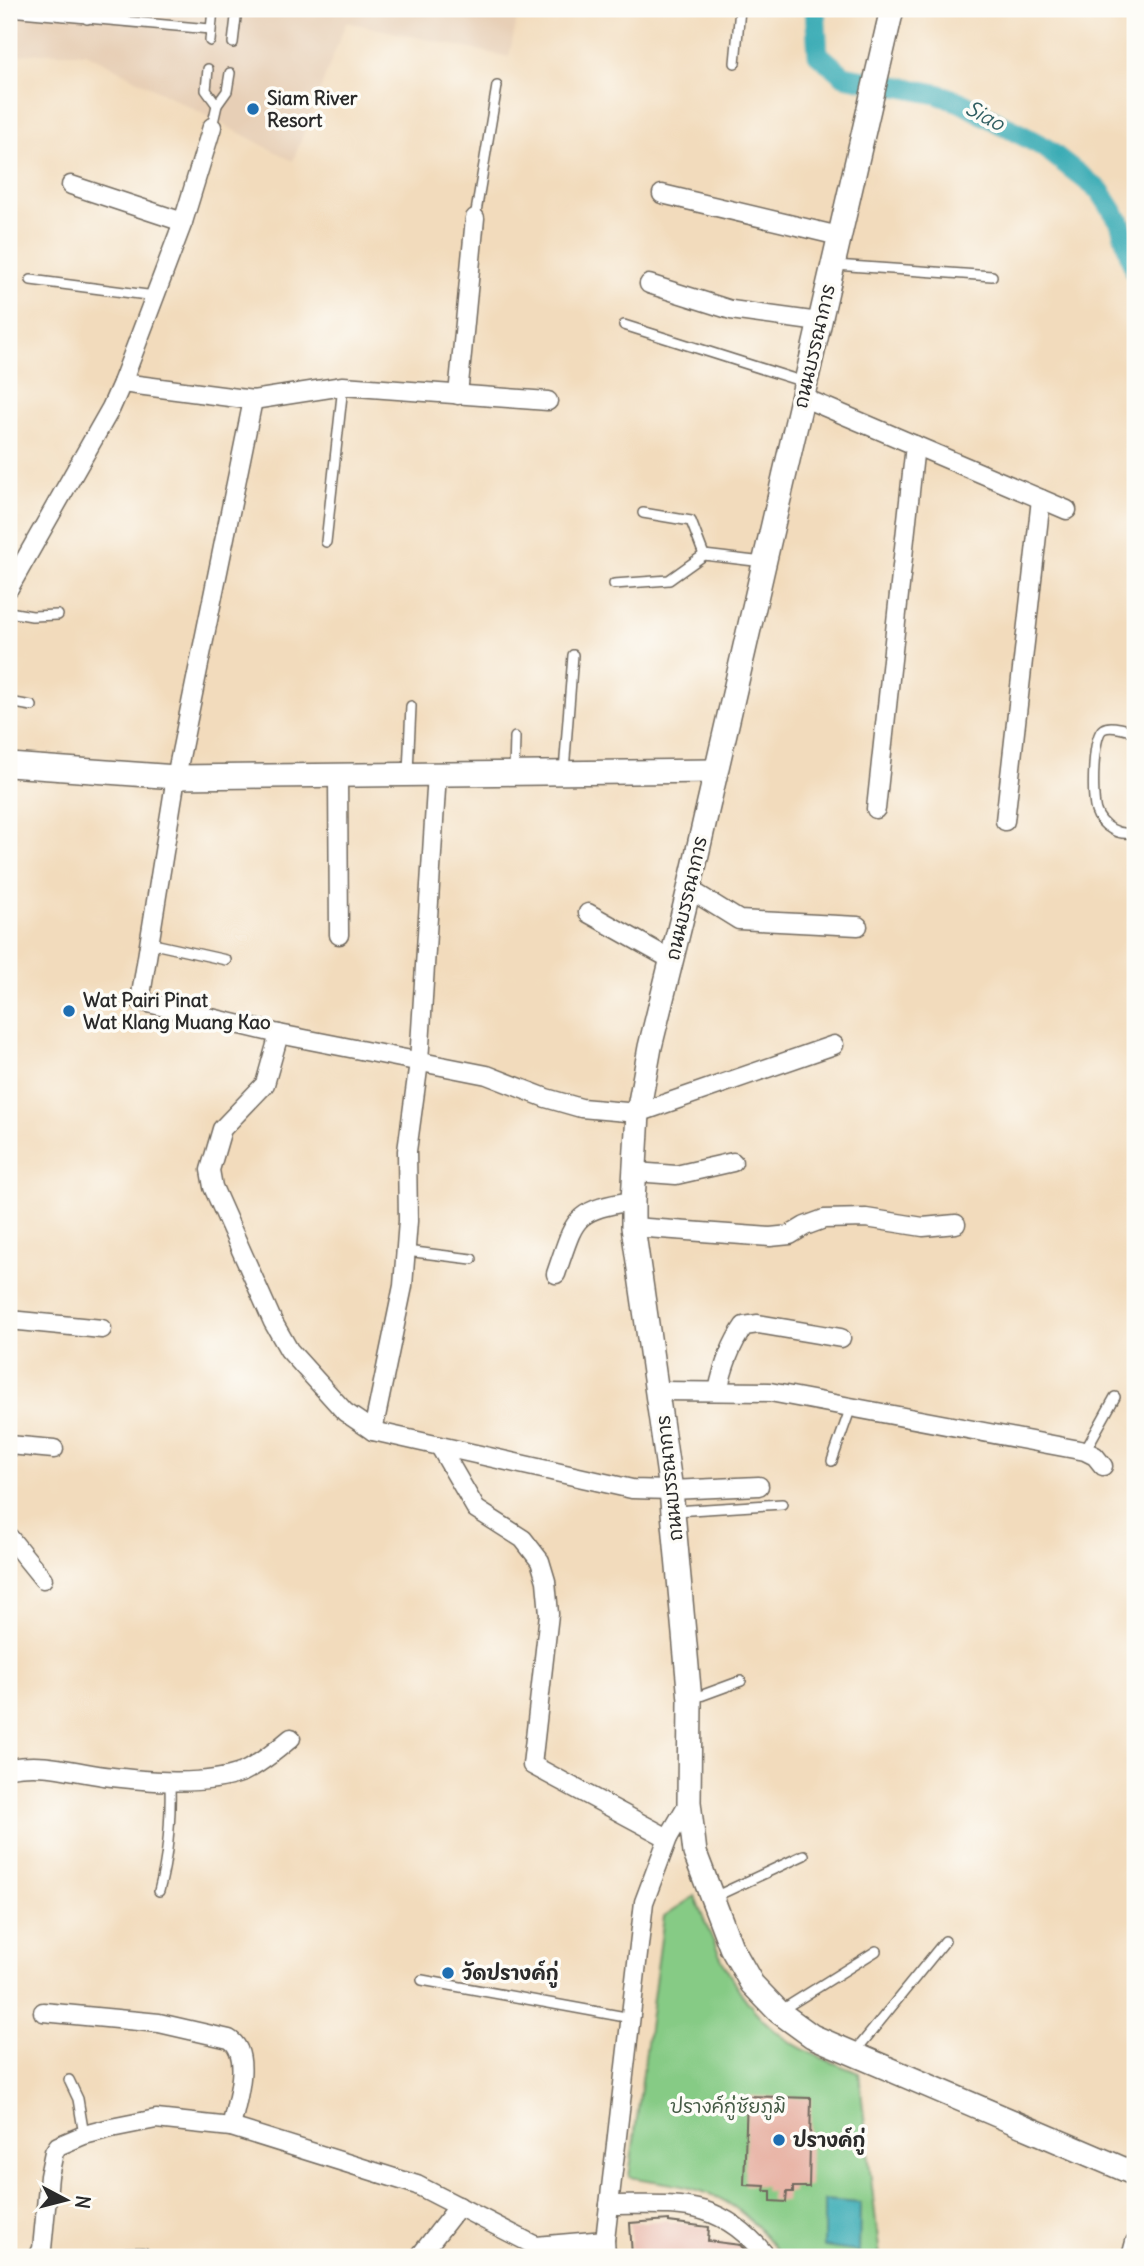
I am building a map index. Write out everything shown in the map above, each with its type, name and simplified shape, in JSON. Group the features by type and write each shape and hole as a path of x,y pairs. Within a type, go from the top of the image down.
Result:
{"street":[{"name":"ถนนบรรณาการ","path":"892,9 689,889 650,1047 638,1113 634,1227 659,1391 672,1501 690,1700 689,1802 695,1853 731,1947 752,1984 779,2012 812,2036 1135,2174"},
{"path":"9,588 111,408 183,222 212,127"},
{"path":"71,185 183,222"},
{"path":"662,194 839,236"},
{"path":"458,395 475,218"},
{"path":"649,284 731,310 819,322"},
{"path":"122,383 253,400 343,386 548,401"},
{"path":"804,390 915,445 1066,510"},
{"path":"253,400 176,777 140,1001 279,1034 487,1075 546,1098 581,1108 638,1113 834,1045"},
{"path":"876,809 915,445"},
{"path":"1005,821 1041,499"},
{"path":"9,765 176,777 716,771"},
{"path":"373,1431 403,1286 407,1150 419,1062 436,773"},
{"path":"338,775 339,935"},
{"path":"689,889 739,920 858,926"},
{"path":"588,914 672,960"},
{"path":"279,1034 265,1084 222,1129 210,1170 213,1187 273,1322 289,1350 345,1412 373,1431 500,1458 672,1501 759,1486"},
{"path":"635,1172 676,1175 733,1162"},
{"path":"556,1274 570,1233 582,1215 601,1206 633,1201"},
{"path":"634,1227 770,1237 790,1235 824,1219 866,1218 923,1227 956,1224"},
{"path":"9,1321 102,1329"},
{"path":"718,1391 724,1364 744,1326 758,1324 841,1338"},
{"path":"659,1391 770,1392 1085,1451 1095,1456 1103,1466"},
{"path":"9,1445 54,1449"},
{"path":"440,1447 476,1510 523,1539 540,1560 546,1581 549,1614 531,1765 668,1839"},
{"path":"9,1537 43,1579"},
{"path":"9,1769 32,1764 104,1776 170,1781 214,1779 243,1771 291,1738"},
{"path":"38,2257 42,2249 49,2176 54,2152 58,2146 84,2135 156,2119 231,2127 417,2185 536,2246 605,2249 644,1902 668,1839 689,1802"},
{"path":"43,2012 159,2023 237,2043 241,2070 231,2127"},
{"path":"609,2205 687,2205 711,2211 752,2241 767,2257"},
{"path":"419,2257 459,2206"},
{"path":"433,2257 435,2236"},
{"path":"1131,2257 1135,2242"},
{"path":"125,2257 143,2257"}],"lane":[{"path":"87,19 88,9"},
{"path":"210,41 213,9"},
{"path":"233,43 237,9"},
{"path":"735,63 740,9"},
{"path":"9,11 211,29"},
{"path":"208,69 206,90 217,105"},
{"path":"212,127 217,105 227,91 230,73"},
{"path":"475,218 497,86"},
{"path":"833,265 992,276"},
{"path":"31,280 155,296"},
{"path":"624,325 804,390"},
{"path":"326,542 343,386"},
{"path":"643,513 691,521 704,555"},
{"path":"614,584 669,580 704,555 764,562"},
{"path":"9,612 58,615"},
{"path":"564,771 573,655"},
{"path":"9,702 32,706"},
{"path":"408,774 411,706"},
{"path":"1135,732 1111,727 1104,728 1099,733 1096,743 1094,794 1096,810 1102,823 1115,831 1129,834 1135,831"},
{"path":"514,772 515,737"},
{"path":"149,943 226,960"},
{"path":"406,1251 472,1259"},
{"path":"1085,1451 1115,1397"},
{"path":"832,1461 851,1407"},
{"path":"672,1501 782,1504"},
{"path":"690,1700 741,1681"},
{"path":"159,1891 165,1868 171,1818 170,1781"},
{"path":"711,1899 804,1855"},
{"path":"853,2054 946,1941"},
{"path":"779,2012 876,1951"},
{"path":"422,1980 631,2018"},
{"path":"69,2080 79,2099 84,2135"}],"shaded area":[{"name":"Siam River Resort","path":"9,9 519,9 509,57 346,22 293,161 86,53 9,56"}],"green space":[{"name":"ปรางค์กู่ชัยภูมิ","path":"695,1896 720,1956 754,2010 769,2026 794,2044 859,2073 880,2257 782,2257 748,2218 716,2197 679,2185 629,2177 664,1916"}],"water":[{"path":"824,2200 860,2203 859,2252 824,2247"}],"building":[{"path":"747,2096 811,2098 809,2187 793,2187 793,2192 787,2192 786,2202 771,2201 771,2191 764,2191 765,2186 744,2185"},
{"path":"669,2220 709,2227 708,2241 740,2245 752,2257 632,2257 630,2223"}],"waterway":[{"name":"Siao","path":"815,9 818,54 844,76 937,94 960,102 1044,147 1100,191 1120,222 1135,272"}],"place":[{"name":"Siam River Resort","path":"253,109"},
{"name":"Wat Pairi Pinat Wat Klang Muang Kao","path":"69,1011"},
{"name":"วัดปรางค์กู่","path":"448,1973"},
{"name":"ปรางค์กู่","path":"779,2140"}]}
